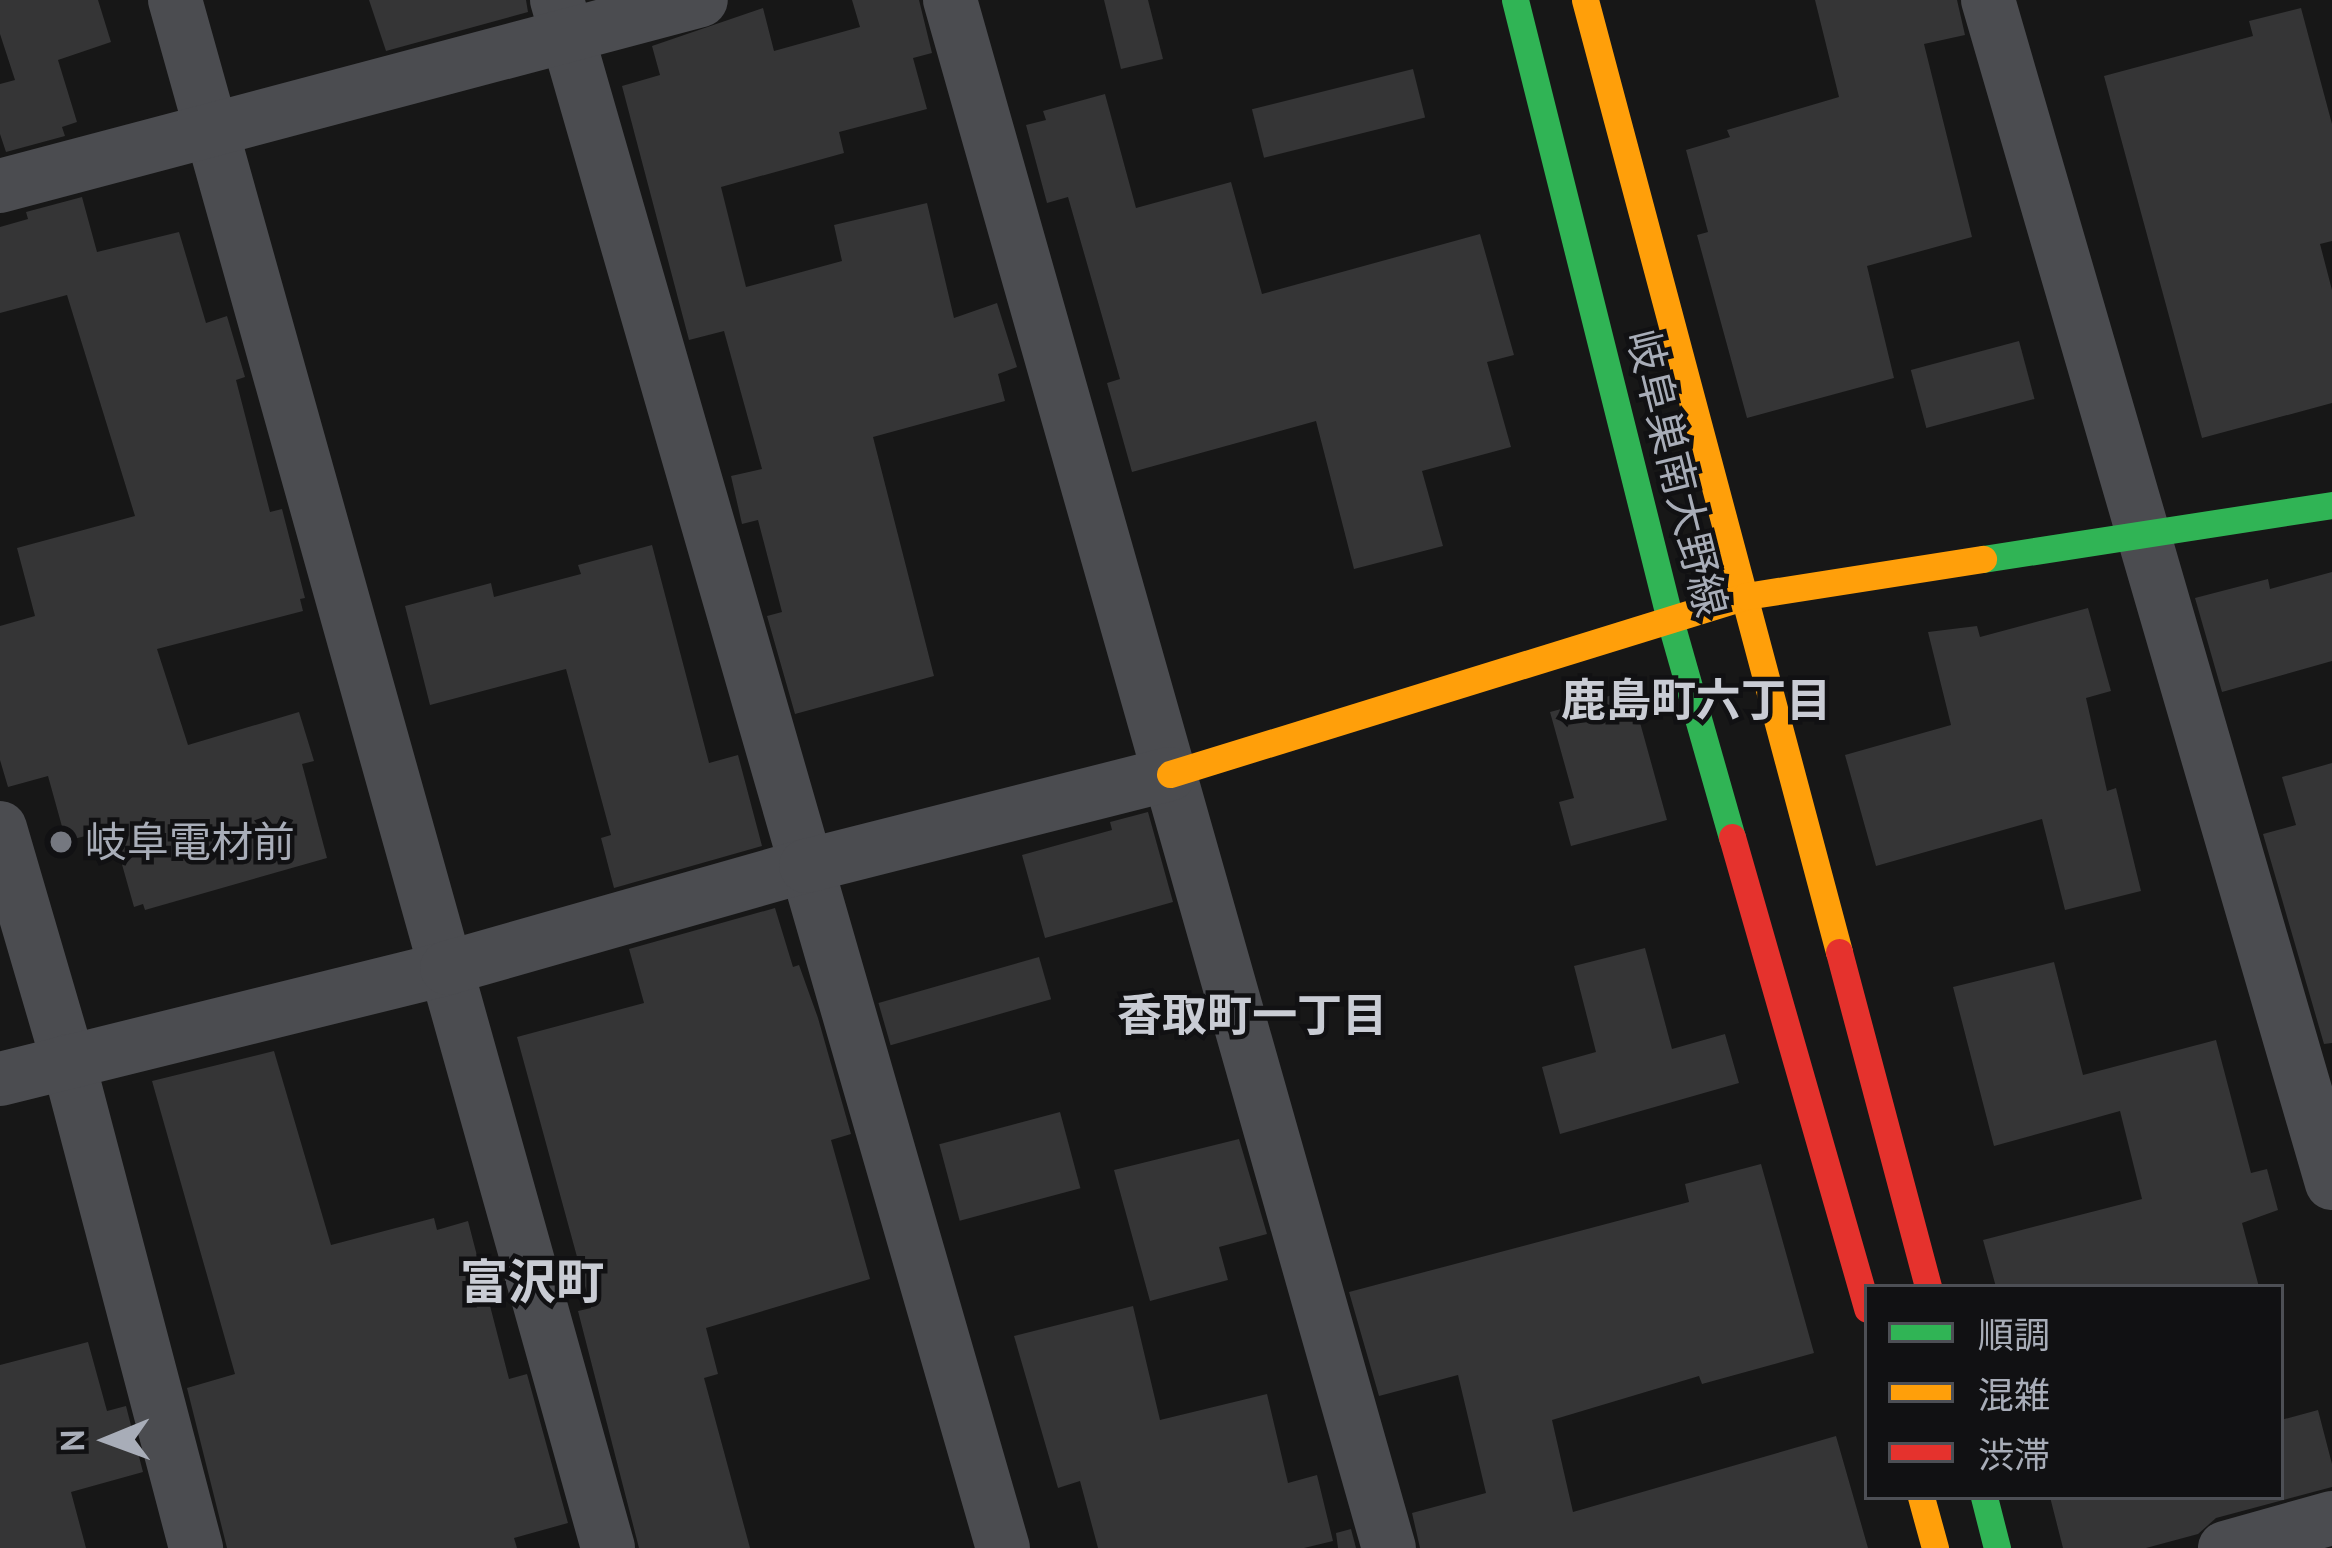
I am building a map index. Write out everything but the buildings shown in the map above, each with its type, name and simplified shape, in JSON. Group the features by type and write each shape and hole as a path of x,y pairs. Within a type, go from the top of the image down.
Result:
{"main road":[{"name":"岐阜巣南大野線","path":"1515,0 1670,620 1864,1299"},
{"name":"岐阜巣南大野線","path":"1585,0 1927,1284"},
{"path":"1170,774 1746,596 2143,530 2332,505"},
{"path":"1922,1500 1935,1548"},
{"path":"1985,1500 1997,1548"}],"street":[{"path":"175,0 608,1548"},
{"path":"0,186 562,20 700,0"},
{"path":"950,0 1389,1548"},
{"path":"1988,0 2332,1184"},
{"path":"562,20 1003,1548"},
{"path":"0,1079 447,968 806,866 1170,774"},
{"path":"0,828 68,1060 196,1548"},
{"path":"2225,1548 2332,1518"}],"traffic: fast":[{"path":"1515,0 1670,620 1732,837"},
{"path":"1983,559 2332,505"},
{"path":"1985,1500 1997,1548"}],"traffic: slow":[{"path":"1585,0 1839,952"},
{"path":"1170,774 1746,596 1983,559"},
{"path":"1922,1500 1935,1548"}],"traffic: jam":[{"path":"1732,837 1864,1299"},
{"path":"1839,952 1927,1284"}],"place":[{"name":"岐阜電材前","path":"61,842"}],"district":[{"name":"鹿島町六丁目","path":"1696,700"},
{"name":"香取町一丁目","path":"1252,1015"},
{"name":"富沢町","path":"532,1282"}]}
